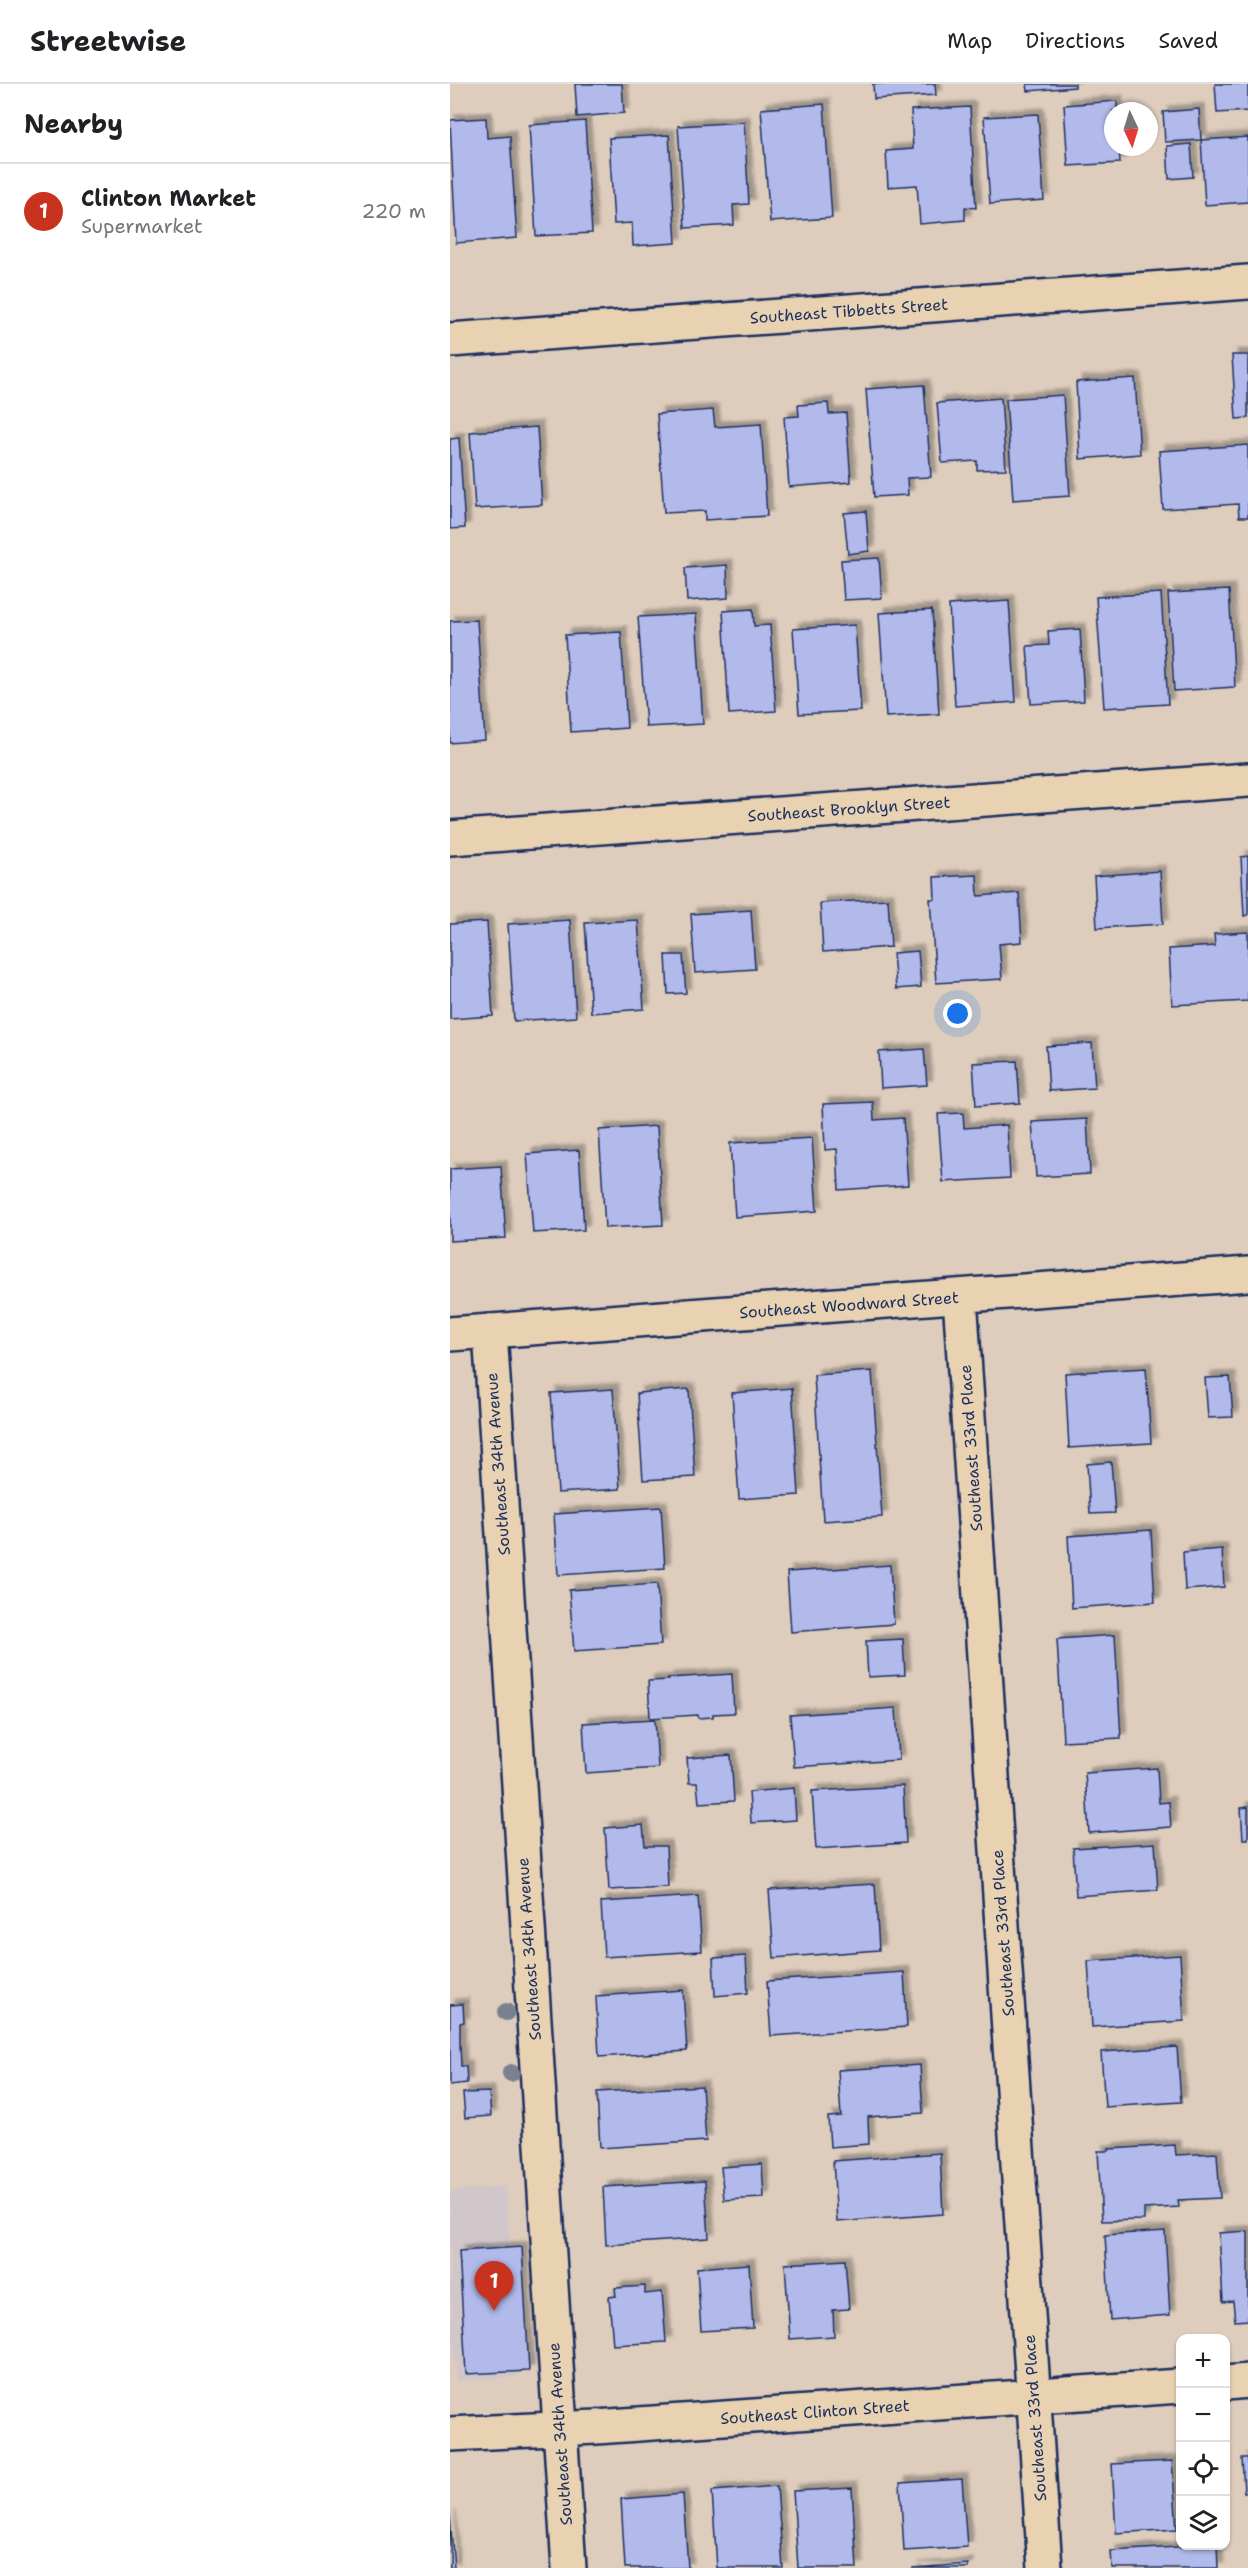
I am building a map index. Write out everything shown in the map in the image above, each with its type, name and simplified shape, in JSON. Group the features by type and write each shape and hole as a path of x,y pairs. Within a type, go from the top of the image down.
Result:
{"street":[{"name":"Southeast Tibbetts Street","path":"450,340 1248,282"},
{"name":"Southeast Brooklyn Street","path":"450,838 1248,780"},
{"name":"Southeast Woodward Street","path":"450,1334 1248,1274"},
{"name":"Southeast 33rd Place","path":"960,1297 1046,2568"},
{"name":"Southeast 34th Avenue","path":"489,1331 569,2568"},
{"path":"1230,2383 1248,2381"},
{"name":"Southeast Clinton Street","path":"450,2433 560,2428 1176,2386"}],"shaded area":[{"path":"506,2186 518,2377 456,2381 450,2288 450,2191"}],"building":[{"path":"575,84 622,84 624,113 577,117"},
{"path":"873,84 935,84 936,95 874,99"},
{"path":"1027,84 1075,84 1075,87 1028,91"},
{"path":"1215,84 1248,84 1248,111 1217,113"},
{"path":"1117,101 1104,102 1104,156 1120,156 1120,163 1068,166 1064,105"},
{"path":"824,104 832,218 770,222 761,109"},
{"path":"970,107 976,208 965,207 965,220 920,224 917,185 888,187 886,151 913,149 911,110"},
{"path":"1199,109 1201,140 1165,142 1163,112"},
{"path":"1038,114 1044,200 990,204 984,117"},
{"path":"486,118 487,138 510,136 517,238 456,243 450,120"},
{"path":"585,121 592,233 536,236 529,125"},
{"path":"744,122 749,204 733,205 734,225 685,228 678,126"},
{"path":"669,135 676,243 633,246 632,223 614,224 609,138"},
{"path":"1248,137 1248,202 1205,205 1201,140"},
{"path":"1191,144 1193,177 1169,179 1167,146"},
{"path":"1232,355 1248,355 1248,418 1236,419"},
{"path":"1135,378 1140,454 1080,459 1076,382"},
{"path":"924,385 931,477 907,478 908,495 874,497 866,389"},
{"path":"1063,395 1070,496 1013,500 1006,399"},
{"path":"1001,398 1006,469 977,470 977,461 942,463 937,403"},
{"path":"828,403 829,414 846,413 851,482 789,487 784,417 799,416 798,405"},
{"path":"713,410 715,427 761,424 767,516 705,520 705,511 664,513 657,414"},
{"path":"537,427 542,505 475,509 470,432"},
{"path":"459,438 465,528 450,529 450,439"},
{"path":"1248,445 1248,517 1239,517 1238,504 1163,509 1159,451"},
{"path":"866,511 869,551 848,554 844,513"},
{"path":"879,558 882,598 844,600 841,560"},
{"path":"727,565 728,598 687,601 685,568"},
{"path":"1229,590 1235,687 1174,691 1168,593"},
{"path":"1161,593 1168,704 1104,708 1096,597"},
{"path":"1009,601 1016,702 955,706 949,605"},
{"path":"753,609 754,626 770,625 776,711 729,714 723,611"},
{"path":"932,610 939,714 886,717 879,613"},
{"path":"696,614 703,724 646,727 638,617"},
{"path":"477,620 485,740 450,743 450,621"},
{"path":"855,625 861,711 799,714 793,629"},
{"path":"1080,629 1084,701 1031,704 1027,646 1049,645 1048,631"},
{"path":"621,632 627,728 571,732 565,635"},
{"path":"1248,856 1248,915 1244,916 1241,857"},
{"path":"1160,871 1163,924 1097,928 1094,876"},
{"path":"977,875 978,896 1019,893 1022,942 999,944 1002,979 936,983 930,899 935,899 934,877"},
{"path":"888,899 891,947 823,952 820,903"},
{"path":"751,910 755,969 695,973 691,914"},
{"path":"570,920 576,1017 514,1021 508,924"},
{"path":"638,920 644,1009 591,1013 585,923"},
{"path":"487,922 493,1016 450,1019 450,924"},
{"path":"1248,932 1248,1001 1172,1005 1169,949 1215,946 1214,934"},
{"path":"918,951 921,987 896,989 893,953"},
{"path":"666,955 683,955 686,993 668,994"},
{"path":"1092,1043 1095,1088 1049,1091 1046,1046"},
{"path":"924,1049 927,1085 881,1088 879,1052"},
{"path":"1017,1061 1020,1103 976,1106 973,1063"},
{"path":"873,1102 874,1120 903,1118 908,1185 839,1190 837,1149 825,1150 823,1104"},
{"path":"963,1113 964,1128 1007,1125 1010,1178 943,1182 938,1114"},
{"path":"1087,1119 1090,1174 1036,1177 1032,1122"},
{"path":"657,1126 663,1225 605,1228 599,1130"},
{"path":"812,1138 817,1211 735,1217 730,1143"},
{"path":"579,1150 584,1230 533,1233 527,1154"},
{"path":"501,1166 506,1238 450,1241 450,1169"},
{"path":"1146,1368 1151,1443 1069,1448 1065,1373"},
{"path":"872,1371 882,1517 823,1521 814,1375"},
{"path":"1230,1377 1233,1417 1208,1418 1205,1378"},
{"path":"792,1388 799,1495 739,1499 732,1393"},
{"path":"613,1389 620,1489 558,1493 551,1393"},
{"path":"689,1389 695,1477 643,1480 637,1393"},
{"path":"1111,1462 1115,1513 1090,1514 1087,1464"},
{"path":"661,1507 665,1568 558,1575 554,1514"},
{"path":"1151,1530 1155,1602 1072,1608 1068,1536"},
{"path":"1222,1549 1224,1587 1185,1590 1183,1552"},
{"path":"890,1565 894,1624 791,1632 787,1572"},
{"path":"657,1584 661,1645 574,1651 569,1590"},
{"path":"1115,1635 1121,1738 1063,1741 1057,1639"},
{"path":"903,1639 905,1675 868,1677 866,1641"},
{"path":"732,1674 734,1713 713,1714 713,1717 698,1718 698,1715 650,1718 648,1681"},
{"path":"896,1708 899,1760 794,1767 790,1715"},
{"path":"655,1719 658,1768 586,1773 583,1723"},
{"path":"731,1755 734,1801 699,1803 697,1783 689,1783 687,1758"},
{"path":"1157,1768 1159,1803 1169,1802 1171,1827 1089,1833 1085,1773"},
{"path":"903,1786 906,1843 816,1849 812,1791"},
{"path":"794,1788 796,1820 751,1823 749,1792"},
{"path":"1248,1807 1248,1839 1243,1839 1241,1808"},
{"path":"643,1825 645,1846 666,1846 668,1887 609,1890 605,1828"},
{"path":"1155,1843 1158,1890 1076,1896 1073,1848"},
{"path":"875,1884 879,1950 774,1958 769,1890"},
{"path":"698,1896 702,1951 604,1957 601,1902"},
{"path":"1180,1955 1184,2021 1092,2027 1088,1961"},
{"path":"746,1956 748,1993 715,1996 713,1958"},
{"path":"904,1972 907,2027 771,2036 767,1981"},
{"path":"683,1990 687,2051 599,2057 596,1996"},
{"path":"463,2004 464,2022 460,2023 461,2066 466,2066 467,2083 450,2085 450,2005"},
{"path":"1177,2047 1181,2102 1105,2107 1101,2052"},
{"path":"920,2065 923,2113 868,2117 869,2144 830,2147 828,2117 841,2116 838,2070"},
{"path":"702,2086 706,2141 600,2148 597,2092"},
{"path":"489,2092 491,2116 465,2118 463,2093"},
{"path":"1175,2145 1176,2155 1217,2153 1220,2198 1178,2200 1179,2207 1144,2209 1144,2220 1102,2221 1098,2151"},
{"path":"940,2153 943,2214 837,2222 833,2161"},
{"path":"762,2164 764,2198 724,2200 721,2167"},
{"path":"705,2181 709,2238 606,2245 603,2187"},
{"path":"1165,2231 1170,2315 1110,2320 1105,2235"},
{"path":"1248,2231 1248,2320 1235,2321 1233,2301 1223,2302 1219,2233"},
{"path":"522,2247 529,2371 466,2374 459,2251"},
{"path":"845,2260 849,2309 833,2310 834,2336 790,2339 785,2264"},
{"path":"749,2264 753,2328 701,2331 697,2268"},
{"path":"645,2286 645,2294 662,2292 666,2342 613,2345 609,2297 616,2296 615,2288"},
{"path":"1242,2458 1248,2458 1248,2492 1244,2492"},
{"path":"1172,2461 1176,2529 1116,2533 1112,2464"},
{"path":"962,2479 967,2547 904,2551 900,2483"},
{"path":"777,2486 783,2568 717,2568 712,2491"},
{"path":"852,2488 857,2568 798,2568 793,2491"},
{"path":"683,2494 688,2568 625,2568 621,2499"},
{"path":"450,2515 454,2568 450,2568"},
{"path":"1176,2547 1176,2550 1217,2550 1218,2568 1112,2568 1111,2551"},
{"path":"968,2564 968,2568 912,2568"}],"place":[{"name":"Clinton Market","path":"494,2311"}]}
